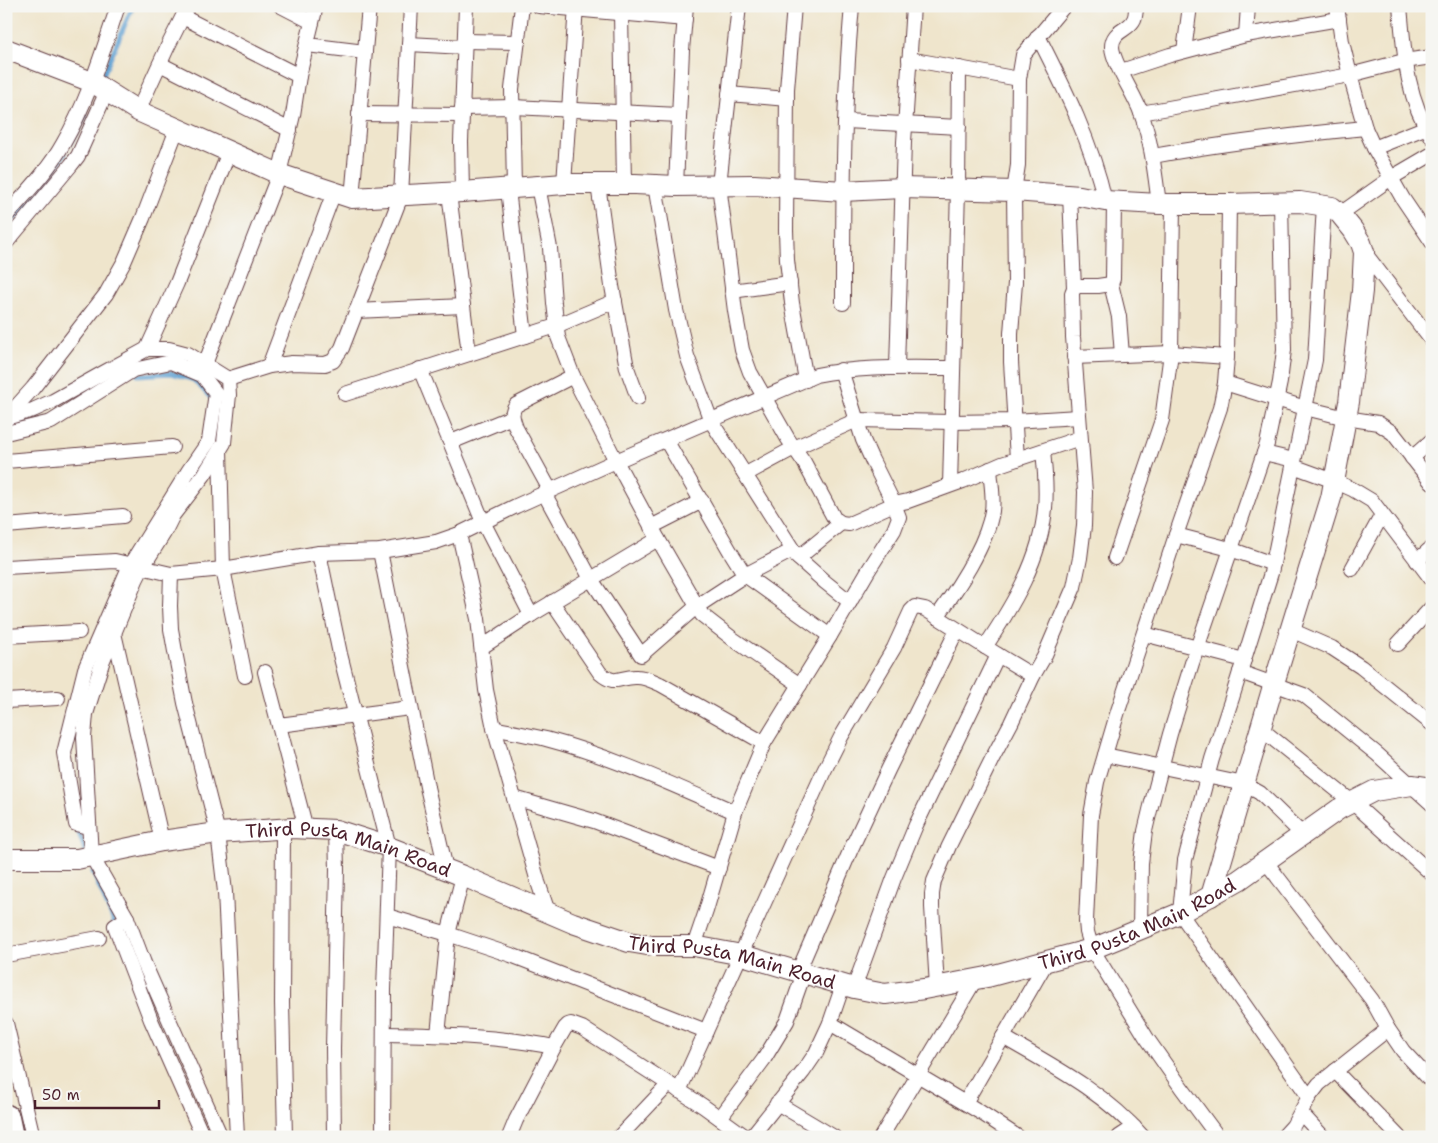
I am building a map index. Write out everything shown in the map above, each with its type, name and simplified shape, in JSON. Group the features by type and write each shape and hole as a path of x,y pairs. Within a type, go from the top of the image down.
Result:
{"highway":[{"path":"6,1118 10,1137"}],"street":[{"path":"6,243 78,156 99,86 118,6"},
{"path":"281,6 312,22"},
{"path":"204,364 279,174 316,6"},
{"path":"269,366 343,195 359,114 368,6"},
{"path":"6,418 33,410 53,401 147,350 169,349 188,354 228,379 269,366 292,363 325,364 333,361 342,348 401,196 411,6"},
{"path":"466,6 462,111 456,193 463,306 469,354"},
{"path":"522,6 512,89 511,189 525,336"},
{"path":"539,6 686,13 678,114 676,186"},
{"path":"739,6 719,185 732,291 742,350 750,372 827,502 834,518 841,523 848,524 894,504 908,501 1016,459 1080,438"},
{"path":"794,6 787,99 787,260 806,380"},
{"path":"843,303 843,191 848,48 852,6"},
{"path":"897,367 902,188 913,6"},
{"path":"1115,558 1162,420 1171,353 1166,204 1141,113 1113,54 1112,44 1114,38 1134,21 1136,6"},
{"path":"1184,52 1190,6"},
{"path":"1246,36 1248,6"},
{"path":"1374,148 1430,130 1418,112 1404,61 1400,6"},
{"path":"564,184 576,7"},
{"path":"1016,459 1011,333 1015,283 1014,190 1018,157 1019,79 1023,55 1061,7"},
{"path":"621,10 624,184"},
{"path":"138,111 185,12 300,76"},
{"path":"1121,71 1184,52 1338,13 1342,42 1365,128 1374,148 1432,242"},
{"path":"1038,36 1084,135 1110,201 1114,275 1111,284 1118,317 1122,355"},
{"path":"409,44 518,42"},
{"path":"306,45 364,52"},
{"path":"6,50 99,86 138,111 279,174 343,195 401,196 564,184 624,184 676,186 754,185 843,191 902,188 1014,190 1110,201 1166,204 1300,202 1332,210 1361,243 1364,252 1432,340"},
{"path":"1141,113 1350,75 1404,61 1432,57"},
{"path":"909,59 1019,79"},
{"path":"160,64 290,130"},
{"path":"950,486 960,68"},
{"path":"6,216 38,179 62,146 76,120 99,86"},
{"path":"729,94 787,99"},
{"path":"359,114 405,115 513,107 678,114"},
{"path":"846,121 959,127"},
{"path":"1153,156 1276,137 1365,128"},
{"path":"6,418 33,388 106,294 124,262 143,218 177,129"},
{"path":"147,350 177,283 229,152"},
{"path":"1332,210 1432,154"},
{"path":"598,184 627,368 638,398"},
{"path":"655,185 676,310 687,356 711,421 796,554 825,582 850,602"},
{"path":"538,186 550,248 558,337 573,376 616,461 654,533 702,615 733,639 800,685"},
{"path":"937,986 932,907 934,881 992,757 1012,723 1033,676 1044,657 1074,587 1080,558 1084,526 1085,492 1074,357 1072,301 1074,288 1070,195"},
{"path":"1140,929 1142,855 1145,831 1170,734 1230,548 1264,453 1277,399 1284,350 1281,202"},
{"path":"1218,1137 1146,1036 1092,949 1086,921 1091,815 1097,782 1176,534 1220,408 1225,383 1227,357 1228,204"},
{"path":"1309,1097 1180,913 1185,860 1207,776 1272,564 1294,463 1315,360 1332,210"},
{"path":"1211,896 1331,498 1346,418 1358,326 1364,252"},
{"path":"732,291 790,283"},
{"path":"1074,288 1111,284"},
{"path":"345,394 556,326 615,301"},
{"path":"356,311 463,306"},
{"path":"1074,357 1171,353 1227,357"},
{"path":"6,433 50,422 133,370 170,362 202,375 216,393 209,441 184,478 136,566 85,670 64,753 76,824 88,827"},
{"path":"6,567 115,561 171,574 224,569 319,553 380,551 436,542 460,534 616,461 816,375 841,370 897,367 953,368"},
{"path":"420,369 483,522 531,615"},
{"path":"694,946 735,812 764,743 894,530 898,517 894,504 872,460 841,370"},
{"path":"573,376 516,405 512,410 512,417 591,579 641,655 696,607 745,575 796,554 841,523"},
{"path":"222,1137 144,963 84,857 88,827 84,745 86,714 136,566 164,533 173,515 204,475 224,443 229,395 228,379"},
{"path":"1225,383 1305,408 1346,418 1378,423 1393,433 1432,483"},
{"path":"450,442 512,417"},
{"path":"746,474 794,448 857,420 952,422 1078,417"},
{"path":"666,440 745,575 830,636"},
{"path":"1412,458 1432,440"},
{"path":"6,461 172,447"},
{"path":"220,449 224,569 245,676"},
{"path":"985,647 1006,614 1033,561 1045,508 1046,491 1043,450"},
{"path":"1264,453 1334,480 1372,502 1432,580"},
{"path":"937,617 955,592 987,531 992,511 993,496 990,469"},
{"path":"482,647 591,579 702,501"},
{"path":"1352,569 1382,515"},
{"path":"6,526 123,516"},
{"path":"460,534 478,619 486,690 494,728 548,912"},
{"path":"1176,534 1230,548 1272,564"},
{"path":"1417,561 1432,547"},
{"path":"380,551 410,708 454,872 438,1035"},
{"path":"319,553 340,654 389,846 383,1137"},
{"path":"171,574 170,606 176,657 185,703 218,833 226,901 237,1137"},
{"path":"552,602 600,673 606,678 614,681 637,677 648,678 764,743"},
{"path":"619,1137 674,1087 706,1031 823,773 894,648 911,611 918,607 937,617 1033,676"},
{"path":"1398,644 1432,607"},
{"path":"720,1118 764,1059 787,1021 801,972 851,849 957,630"},
{"path":"1291,630 1332,648 1361,667 1432,724"},
{"path":"6,636 79,632"},
{"path":"114,633 162,841"},
{"path":"1144,634 1197,648 1242,666 1274,683 1304,695 1377,754 1432,804"},
{"path":"751,1137 816,1053 848,987 916,825 998,655"},
{"path":"265,672 306,829"},
{"path":"6,701 58,698"},
{"path":"279,725 410,708"},
{"path":"494,728 546,739 594,754 735,812"},
{"path":"1261,729 1352,802 1432,874"},
{"path":"1105,755 1244,784 1260,793 1303,835"},
{"name":"Third Pusta Main Road","path":"6,859 84,857 162,841 218,833 283,829 336,830 389,846 597,932 629,942 653,946 694,946 742,955 848,987 885,994 975,980 1092,949 1180,913 1211,896 1266,862 1339,809 1374,791 1412,785 1432,788"},
{"path":"514,798 594,821 719,868"},
{"path":"283,829 282,1003 285,1137"},
{"path":"334,1137 336,830"},
{"path":"1266,862 1372,1000 1403,1051 1432,1082"},
{"path":"387,916 512,955 706,1031"},
{"path":"122,922 151,1020 203,1137"},
{"path":"6,954 99,938"},
{"path":"965,1103 1047,961"},
{"path":"881,1137 975,980"},
{"path":"6,1023 33,1137"},
{"path":"830,1023 965,1103 1018,1137"},
{"path":"509,1137 554,1047 568,1025 575,1024 674,1087 746,1137"},
{"path":"1283,1137 1293,1126 1309,1097 1319,1084 1388,1028"},
{"path":"384,1034 515,1040 554,1047"},
{"path":"1003,1036 1082,1084 1109,1103 1138,1132"},
{"path":"1335,1071 1399,1137"},
{"path":"777,1103 834,1137"},
{"path":"1301,1113 1323,1137"},
{"path":"1119,1137 1138,1132"}],"waterway":[{"path":"100,82 133,6"},
{"path":"71,143 86,115"},
{"path":"6,227 43,189 65,154"},
{"path":"138,375 172,373 194,380 212,399"},
{"path":"6,441 20,436"},
{"path":"77,827 85,850"},
{"path":"93,872 115,924"}]}
